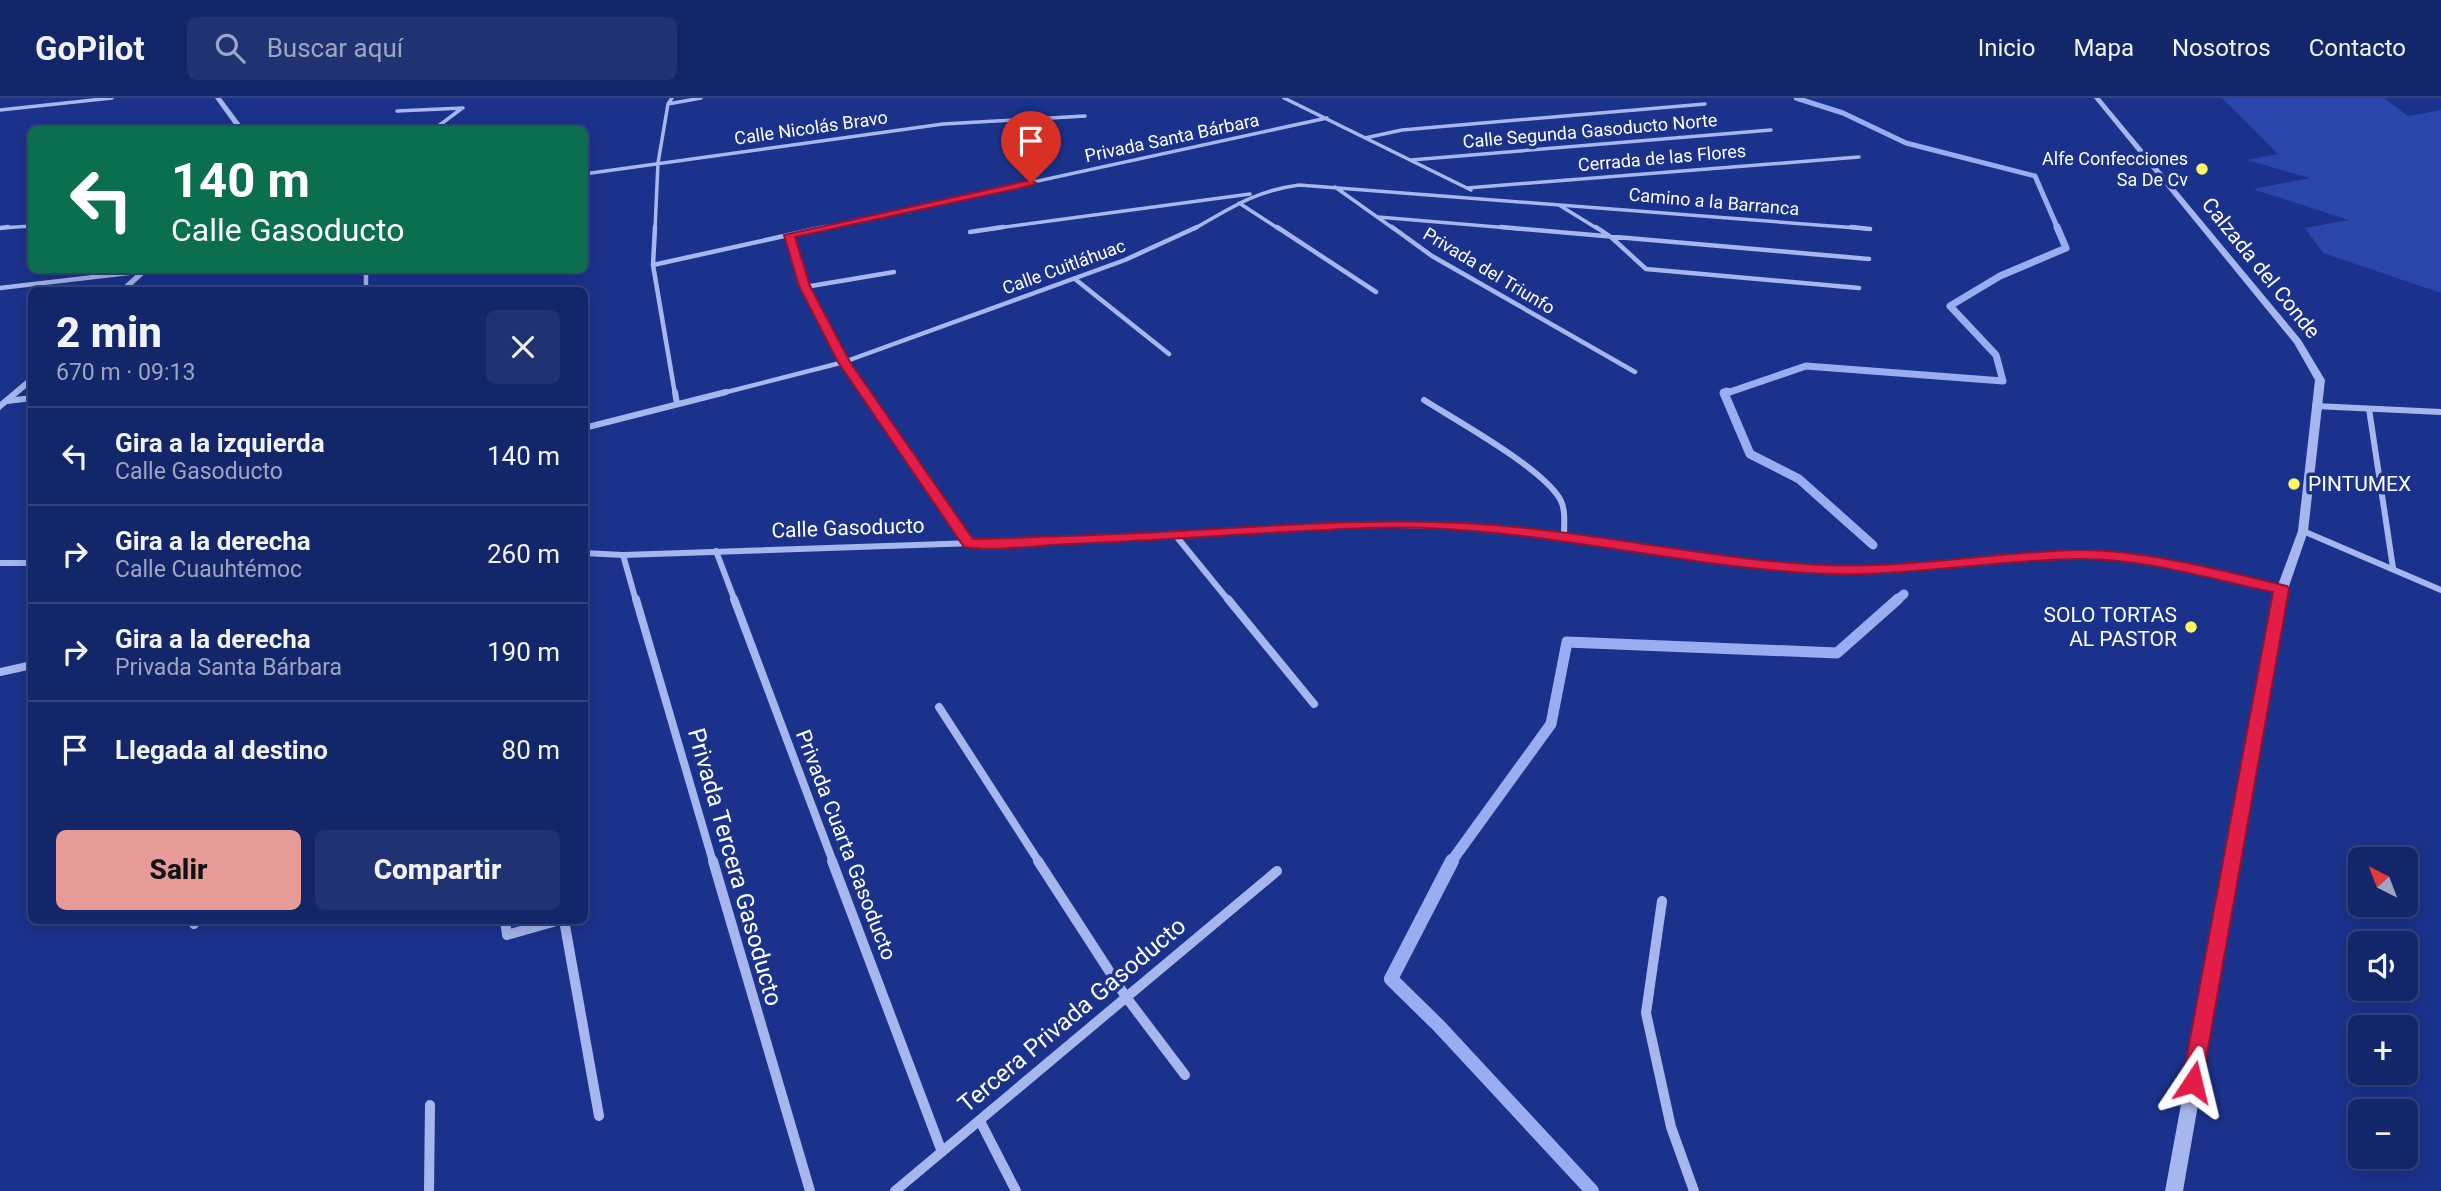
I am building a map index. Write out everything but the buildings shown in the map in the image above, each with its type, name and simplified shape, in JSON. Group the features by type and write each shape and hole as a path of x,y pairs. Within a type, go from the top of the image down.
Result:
{"street":[{"path":"45,105 51,98"},
{"path":"0,110 112,98"},
{"path":"218,98 239,126"},
{"path":"672,98 668,104 659,163 653,265 677,404"},
{"path":"668,104 701,98"},
{"name":"Calle Segunda Gasoducto Norte","path":"1284,98 1487,199"},
{"name":"Calzada del Conde","path":"2097,98 2298,342 2320,380 2303,531 2281,589 2174,1191"},
{"path":"1365,138 1402,130 1705,104"},
{"path":"397,111 463,108 438,126"},
{"name":"Calle Nicolás Bravo","path":"588,173 943,124 1085,116"},
{"name":"Privada Santa Bárbara","path":"653,265 1327,118"},
{"name":"Calle Segunda Gasoducto Norte","path":"1411,160 1771,130"},
{"name":"Cerrada de las Flores","path":"1467,188 1859,157"},
{"name":"Calle Cuitláhuac","path":"588,427 844,362 1075,279 1185,234 1258,193 1282,186 1334,187 1555,203"},
{"name":"Privada del Triunfo","path":"1334,187 1432,256 1635,372"},
{"path":"970,232 1258,193"},
{"path":"1239,203 1377,292"},
{"path":"1555,203 1611,237 1646,269 1859,288"},
{"name":"Camino a la Barranca","path":"1555,203 1870,229"},
{"path":"1377,217 1869,259"},
{"path":"0,228 28,225"},
{"path":"789,235 804,286 844,362 969,544"},
{"path":"804,286 894,272"},
{"path":"0,288 127,273"},
{"path":"126,287 142,273"},
{"path":"1075,279 1169,354"},
{"path":"3,404 28,382"},
{"path":"3,404 28,399"},
{"path":"1424,400 1543,480 1560,499 1564,514 1564,536"},
{"path":"2315,406 2441,412"},
{"path":"2369,409 2393,568"},
{"name":"Calle Gasoducto","path":"588,553 623,555 969,544 1176,536 1370,524 1466,527 1564,536 1689,555 1809,569 1902,568 2080,554 2142,560 2281,589"},
{"path":"2303,531 2441,590"},
{"path":"1176,536 1314,704"},
{"name":"Privada Cuarta Gasoducto","path":"716,551 943,1152"},
{"name":"Privada Tercera Gasoducto","path":"623,555 810,1191"},
{"path":"0,563 28,563"},
{"path":"0,672 28,666"},
{"path":"939,708 1126,997 1185,1075"},
{"name":"Tercera Privada Gasoducto","path":"895,1191 1276,871"},
{"path":"1662,901 1646,1013 1671,1127 1694,1191"},
{"path":"506,924 507,935 547,924"},
{"path":"563,924 599,1116"},
{"path":"429,1191 430,1105"},
{"path":"980,1121 1017,1191"}],"waterway":[{"path":"1796,98 1843,113 1906,143 2035,176 2058,229"},
{"path":"1724,394 1806,366 2003,381 1996,355 1950,306 2000,276 2066,248 2057,227"},
{"path":"1724,394 1727,392"},
{"path":"1724,394 1750,454 1799,479 1873,545"},
{"path":"1896,601 1904,594"},
{"path":"1451,862 1551,724 1567,642 1837,653 1898,599"},
{"path":"1452,861 1391,979 1439,1026 1592,1191"}],"place":[{"name":"Alfe Confecciones Sa De Cv","path":"2202,169"},
{"name":"PINTUMEX","path":"2294,484"},
{"name":"SOLO TORTAS AL PASTOR","path":"2191,627"}],"route":[{"path":"1031,183 789,235 804,286 844,362 969,544 1176,536 1370,524 1466,527 1564,536 1752,564 1809,569 1902,568 2080,554 2142,560 2281,589 2193,1082"}]}
